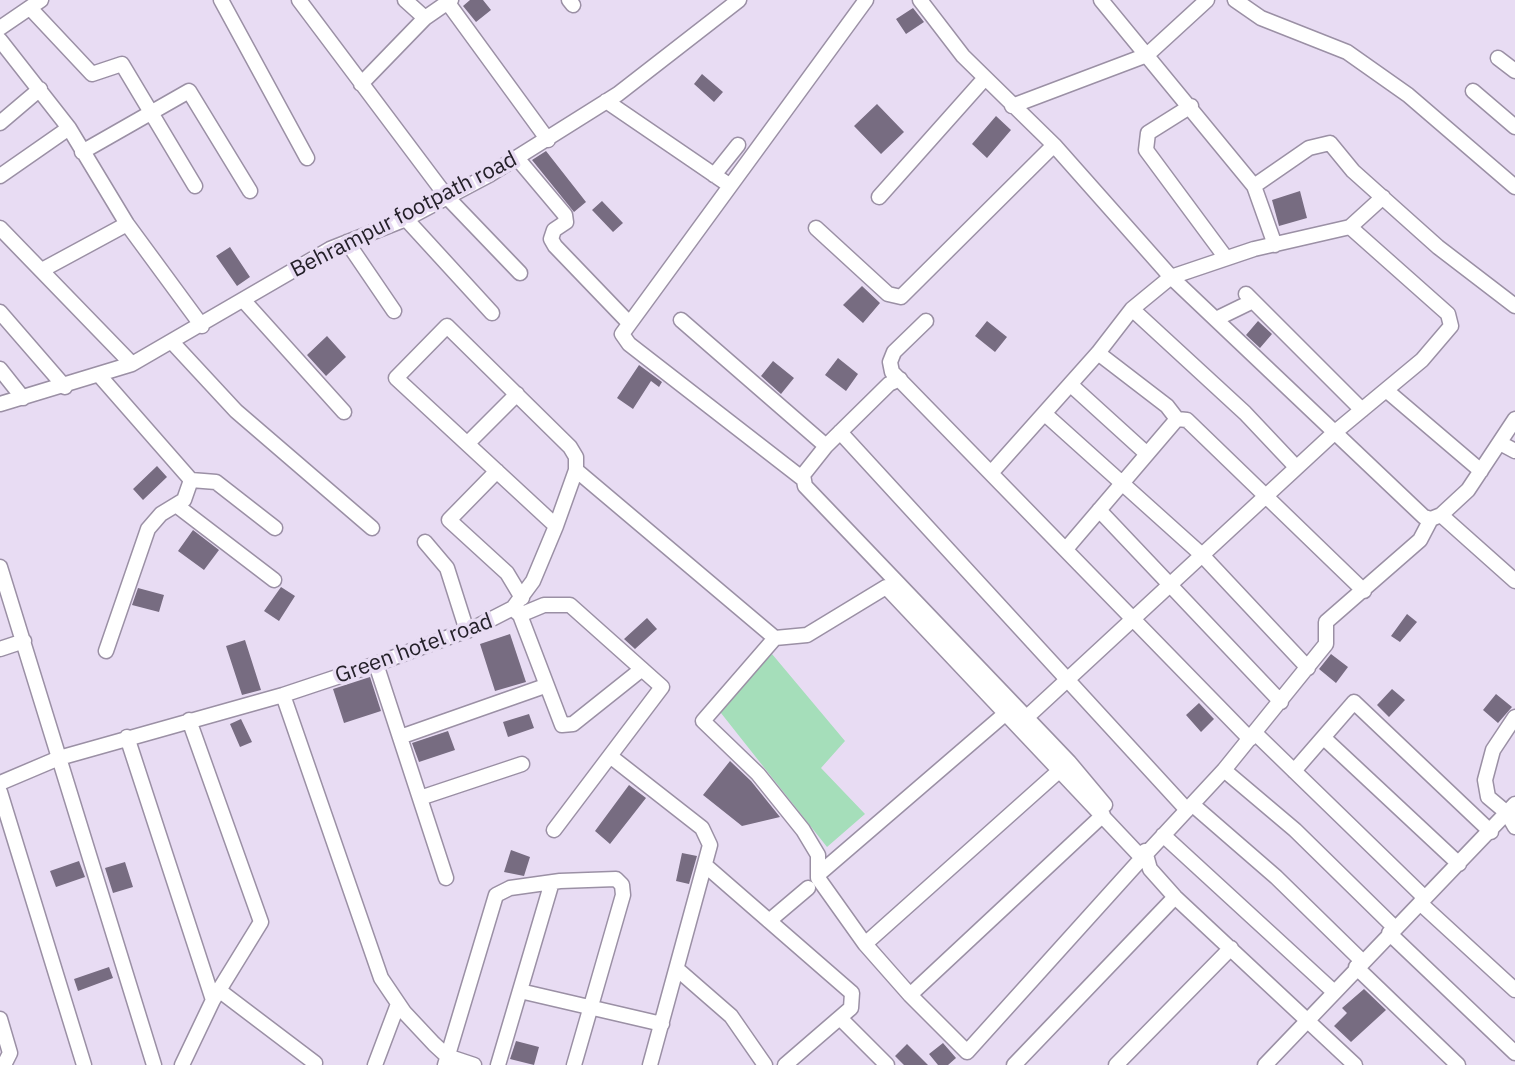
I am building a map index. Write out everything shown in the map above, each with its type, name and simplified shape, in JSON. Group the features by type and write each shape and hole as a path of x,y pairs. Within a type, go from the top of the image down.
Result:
{"street":[{"path":"221,0 307,158"},
{"path":"299,0 447,197 520,273"},
{"path":"405,0 425,18"},
{"name":"Behrampur footpath road","path":"0,404 65,387 132,364 347,242 406,219 447,197 548,140 606,101 739,0"},
{"path":"866,0 629,323 622,334 623,339 803,479 807,490 822,507 1027,717 1146,854"},
{"path":"920,0 985,78 1054,145 1171,277 1334,433 1515,581"},
{"path":"1101,0 1254,186 1275,245"},
{"path":"1012,106 1147,55 1207,0"},
{"path":"1235,0 1261,18 1347,52 1408,95 1515,187"},
{"path":"361,84 425,18 450,2 548,140"},
{"path":"3,20 36,4 92,74 122,64 195,186"},
{"path":"0,40 69,128 127,224 202,326"},
{"path":"1498,58 1515,71"},
{"path":"879,197 985,78"},
{"path":"0,123 40,89"},
{"path":"1473,91 1515,127"},
{"path":"82,152 182,92 193,93 250,191"},
{"path":"606,101 729,185"},
{"path":"1191,106 1148,133 1146,150 1226,258"},
{"path":"0,176 69,128"},
{"path":"1254,186 1309,148 1325,141 1438,247 1515,306"},
{"path":"714,175 738,145"},
{"path":"816,228 888,294 901,297 1054,145"},
{"path":"517,158 565,215 566,222 554,230 551,239 555,246 629,323"},
{"path":"991,473 1071,385 1132,309 1171,277 1226,258 1350,227 1383,197"},
{"path":"406,219 492,313"},
{"path":"42,270 127,224"},
{"path":"1027,717 1296,467 1436,346 1452,319 1350,227"},
{"path":"0,228 132,364"},
{"path":"347,242 394,311"},
{"path":"1216,319 1249,297 1362,410"},
{"path":"244,301 344,412"},
{"path":"1132,309 1245,413 1296,467"},
{"path":"0,312 65,387"},
{"path":"681,320 826,446"},
{"path":"926,321 892,356 890,367 900,379 1133,618 1252,736 1294,771 1515,990"},
{"path":"518,607 533,581 556,526 576,470 576,457 570,447 447,326 396,378 556,526"},
{"path":"172,342 236,411 372,528"},
{"path":"1098,353 1167,406 1177,419 1195,426 1364,591"},
{"path":"0,369 23,398"},
{"path":"99,375 191,480 216,482 275,528"},
{"path":"803,479 806,470 826,446 889,384 900,379"},
{"path":"1071,385 1147,454"},
{"path":"1386,390 1481,471"},
{"path":"468,443 517,394"},
{"path":"1045,414 1202,555 1308,668"},
{"path":"1066,549 1177,419"},
{"path":"1355,1065 1175,897 1145,862 1146,854 1224,770 1308,668 1326,644 1326,622 1420,540 1436,517 1468,490 1515,419"},
{"path":"840,432 1190,808 1276,877 1458,1065"},
{"path":"1500,443 1515,451"},
{"path":"576,470 775,638"},
{"path":"497,471 449,520 507,573 560,723 566,726 642,669 662,687 554,830"},
{"path":"106,651 148,529 161,514 188,495 191,480"},
{"path":"176,505 274,580"},
{"path":"1099,510 1281,702"},
{"path":"425,542 447,568 467,631"},
{"path":"0,567 154,1065"},
{"path":"886,587 1142,858 967,1052 865,944 818,878 818,855 788,810 703,721 775,638 807,635 886,587"},
{"name":"Green hotel road","path":"0,783 59,758 283,695 376,664 467,631 518,607 570,605 642,669"},
{"path":"0,649 24,641"},
{"path":"376,664 446,878"},
{"path":"400,737 545,686"},
{"path":"283,695 381,978 398,1004 446,1060 474,1065"},
{"path":"1294,771 1354,702 1491,832"},
{"path":"820,873 1006,713"},
{"path":"1275,1062 1306,1019 1422,900 1512,815 1488,797 1485,772 1497,743 1515,717"},
{"path":"182,1065 216,995 260,925 261,917 189,720"},
{"path":"127,737 216,995 315,1063"},
{"path":"1324,738 1459,864"},
{"path":"610,756 702,828 710,845 650,1065"},
{"path":"420,798 522,764"},
{"path":"865,944 1060,770"},
{"path":"1224,770 1295,830 1515,1053"},
{"path":"0,792 84,1065"},
{"path":"910,995 1103,815"},
{"path":"1163,835 1333,991"},
{"path":"706,866 852,993 854,1004 785,1065"},
{"path":"446,1060 496,895 510,888 613,878 622,885 623,895 574,1065"},
{"path":"498,1065 552,882"},
{"path":"769,921 808,888"},
{"path":"1014,1065 1175,897"},
{"path":"1116,1065 1231,948"},
{"path":"677,969 731,1016 765,1065"},
{"path":"520,991 662,1024"},
{"path":"375,1065 398,1004"},
{"path":"840,1018 885,1065"},
{"path":"0,1019 10,1053 4,1065"}],"green space":[{"path":"772,654 845,741 821,768 865,814 827,847 717,708"}],"building":[{"path":"470,0 483,0 491,10 476,22 463,6"},
{"path":"913,8 924,22 906,34 896,19"},
{"path":"702,74 723,92 714,102 694,84"},
{"path":"877,104 904,132 881,154 854,126"},
{"path":"996,116 1011,130 987,158 972,144"},
{"path":"546,151 586,202 574,212 532,160"},
{"path":"1300,191 1307,218 1279,226 1272,200"},
{"path":"602,201 623,223 613,232 592,210"},
{"path":"230,247 250,277 237,286 216,256"},
{"path":"862,286 880,303 863,323 843,305"},
{"path":"987,321 1007,337 995,352 975,336"},
{"path":"1258,321 1272,334 1260,348 1246,335"},
{"path":"327,336 346,357 326,376 307,355"},
{"path":"838,358 858,374 846,391 825,375"},
{"path":"773,361 794,378 781,394 761,376"},
{"path":"639,365 662,382 659,387 651,381 633,409 617,398"},
{"path":"157,466 167,477 143,500 133,489"},
{"path":"193,530 219,550 204,570 178,551"},
{"path":"281,587 295,596 279,621 264,611"},
{"path":"138,588 164,595 159,612 132,605"},
{"path":"1407,614 1417,622 1400,642 1391,636"},
{"path":"647,618 657,629 635,649 624,639"},
{"path":"510,634 526,682 495,691 480,644"},
{"path":"245,640 261,690 242,695 226,646"},
{"path":"1331,654 1348,667 1336,683 1319,669"},
{"path":"370,677 381,711 344,723 333,689"},
{"path":"1392,689 1405,700 1389,717 1377,705"},
{"path":"1496,694 1512,707 1498,723 1483,710"},
{"path":"1199,703 1214,719 1201,732 1186,715"},
{"path":"529,714 534,728 508,737 503,722"},
{"path":"241,719 252,742 240,747 230,724"},
{"path":"448,731 455,750 419,762 412,743"},
{"path":"730,761 780,817 742,826 703,795"},
{"path":"629,785 646,798 610,844 595,831"},
{"path":"511,850 530,857 524,876 504,872"},
{"path":"682,853 697,856 689,884 676,881"},
{"path":"79,861 85,877 56,887 50,871"},
{"path":"125,862 133,887 113,893 105,868"},
{"path":"109,967 113,978 78,991 74,979"},
{"path":"1364,989 1386,1010 1351,1042 1334,1026 1347,1013 1342,1008"},
{"path":"516,1041 539,1047 534,1065 510,1059"},
{"path":"943,1043 956,1058 948,1065 938,1065 929,1054"},
{"path":"907,1044 928,1065 904,1065 895,1056"}]}
